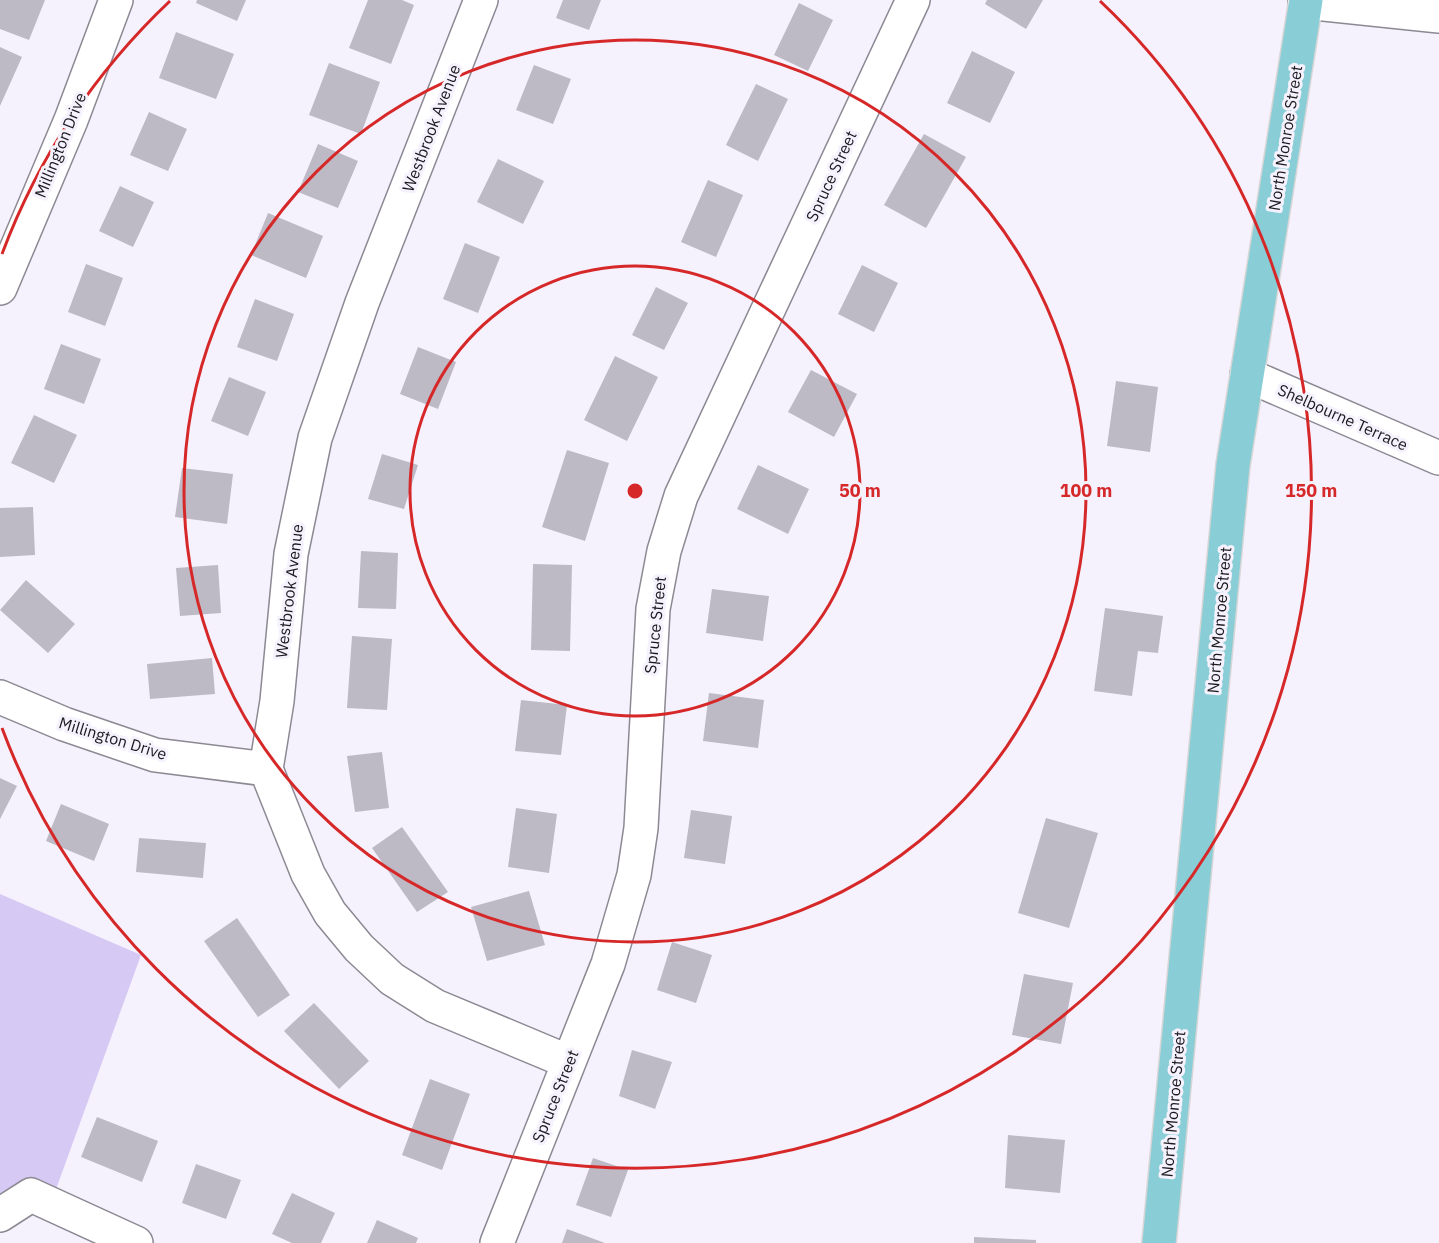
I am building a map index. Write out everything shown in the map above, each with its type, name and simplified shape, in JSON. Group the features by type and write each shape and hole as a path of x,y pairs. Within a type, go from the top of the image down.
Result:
{"main road":[{"name":"North Monroe Street","path":"1160,1243 1232,477 1306,1"}],"street":[{"name":"Millington Drive","path":"0,288 71,120 116,0"},
{"name":"Westbrook Avenue","path":"266,769 277,701 291,554 315,438 362,303 481,0"},
{"name":"Spruce Street","path":"497,1243 619,932 634,875 640,828 653,609 664,551 681,495 913,0"},
{"path":"1306,1 1439,16"},
{"name":"Shelbourne Terrace","path":"1247,375 1439,458"},
{"name":"Millington Drive","path":"0,697 64,724 155,755 266,769"},
{"path":"266,769 308,874 330,913 359,948 392,979 435,1006 569,1062"},
{"path":"0,1215 30,1195 136,1243"}],"shaded area":[{"path":"0,894 141,955 47,1214 0,1196"}],"building":[{"path":"0,0 45,0 29,40 0,29"},
{"path":"197,0 246,0 237,21 196,3"},
{"path":"368,0 402,0 414,5 391,64 349,48"},
{"path":"563,0 601,0 589,30 556,18"},
{"path":"987,0 1043,0 1026,29 985,4"},
{"path":"799,3 833,20 808,71 774,55"},
{"path":"176,32 234,54 216,99 159,78"},
{"path":"0,47 22,57 0,106"},
{"path":"972,51 1015,72 990,123 947,103"},
{"path":"329,63 380,82 361,134 309,115"},
{"path":"534,65 571,79 553,124 516,110"},
{"path":"756,84 788,99 758,161 726,145"},
{"path":"149,112 187,129 168,171 130,155"},
{"path":"924,134 966,157 926,228 884,205"},
{"path":"318,144 358,161 338,208 298,192"},
{"path":"498,159 544,181 523,224 477,202"},
{"path":"708,180 743,195 716,257 681,242"},
{"path":"120,186 154,202 133,247 99,231"},
{"path":"268,213 323,236 306,278 251,255"},
{"path":"465,243 500,257 478,313 443,299"},
{"path":"86,264 123,278 105,326 68,312"},
{"path":"862,265 898,283 874,332 838,314"},
{"path":"656,287 688,303 664,350 632,335"},
{"path":"255,299 294,314 277,361 237,347"},
{"path":"61,344 101,359 84,404 44,389"},
{"path":"418,347 456,362 438,409 400,394"},
{"path":"615,356 658,377 627,441 584,420"},
{"path":"811,370 857,394 834,437 788,412"},
{"path":"229,377 266,392 248,436 211,421"},
{"path":"1116,381 1158,387 1150,452 1107,446"},
{"path":"34,415 77,435 54,483 11,463"},
{"path":"567,450 609,463 585,541 542,527"},
{"path":"382,454 418,465 404,509 368,499"},
{"path":"758,465 809,489 788,534 737,509"},
{"path":"182,468 233,474 227,524 175,517"},
{"path":"33,507 35,555 0,557 0,508"},
{"path":"361,551 398,553 396,609 358,608"},
{"path":"533,564 572,565 570,651 531,650"},
{"path":"218,565 221,613 180,616 176,568"},
{"path":"26,580 75,624 48,653 0,610"},
{"path":"712,589 769,596 763,641 706,633"},
{"path":"1105,608 1163,616 1158,653 1138,651 1132,696 1094,691"},
{"path":"352,636 392,639 387,710 347,708"},
{"path":"212,658 215,694 150,699 147,664"},
{"path":"709,693 764,700 758,748 703,741"},
{"path":"521,700 567,705 561,755 515,751"},
{"path":"382,752 389,808 355,812 347,756"},
{"path":"0,778 17,786 0,819"},
{"path":"61,804 109,824 94,861 46,841"},
{"path":"516,808 557,814 549,873 508,867"},
{"path":"691,810 732,816 725,864 684,858"},
{"path":"1046,818 1098,833 1069,928 1018,913"},
{"path":"402,827 448,892 417,912 372,848"},
{"path":"139,838 206,843 203,878 136,872"},
{"path":"529,891 545,945 487,961 471,907"},
{"path":"237,918 290,995 258,1017 204,941"},
{"path":"672,942 712,955 696,1003 657,990"},
{"path":"1024,974 1073,983 1061,1044 1012,1035"},
{"path":"314,1003 369,1061 339,1089 284,1031"},
{"path":"632,1050 672,1062 655,1109 619,1096"},
{"path":"430,1079 470,1094 442,1170 402,1155"},
{"path":"97,1117 158,1141 142,1182 81,1157"},
{"path":"1008,1135 1065,1140 1060,1193 1005,1188"},
{"path":"593,1158 628,1170 611,1217 576,1205"},
{"path":"196,1164 241,1180 226,1219 182,1203"},
{"path":"292,1193 335,1213 321,1243 292,1243 272,1234"},
{"path":"377,1220 418,1238 416,1243 367,1243"},
{"path":"567,1229 605,1243 562,1243"},
{"path":"974,1237 1036,1240 1036,1243 974,1243"}]}
